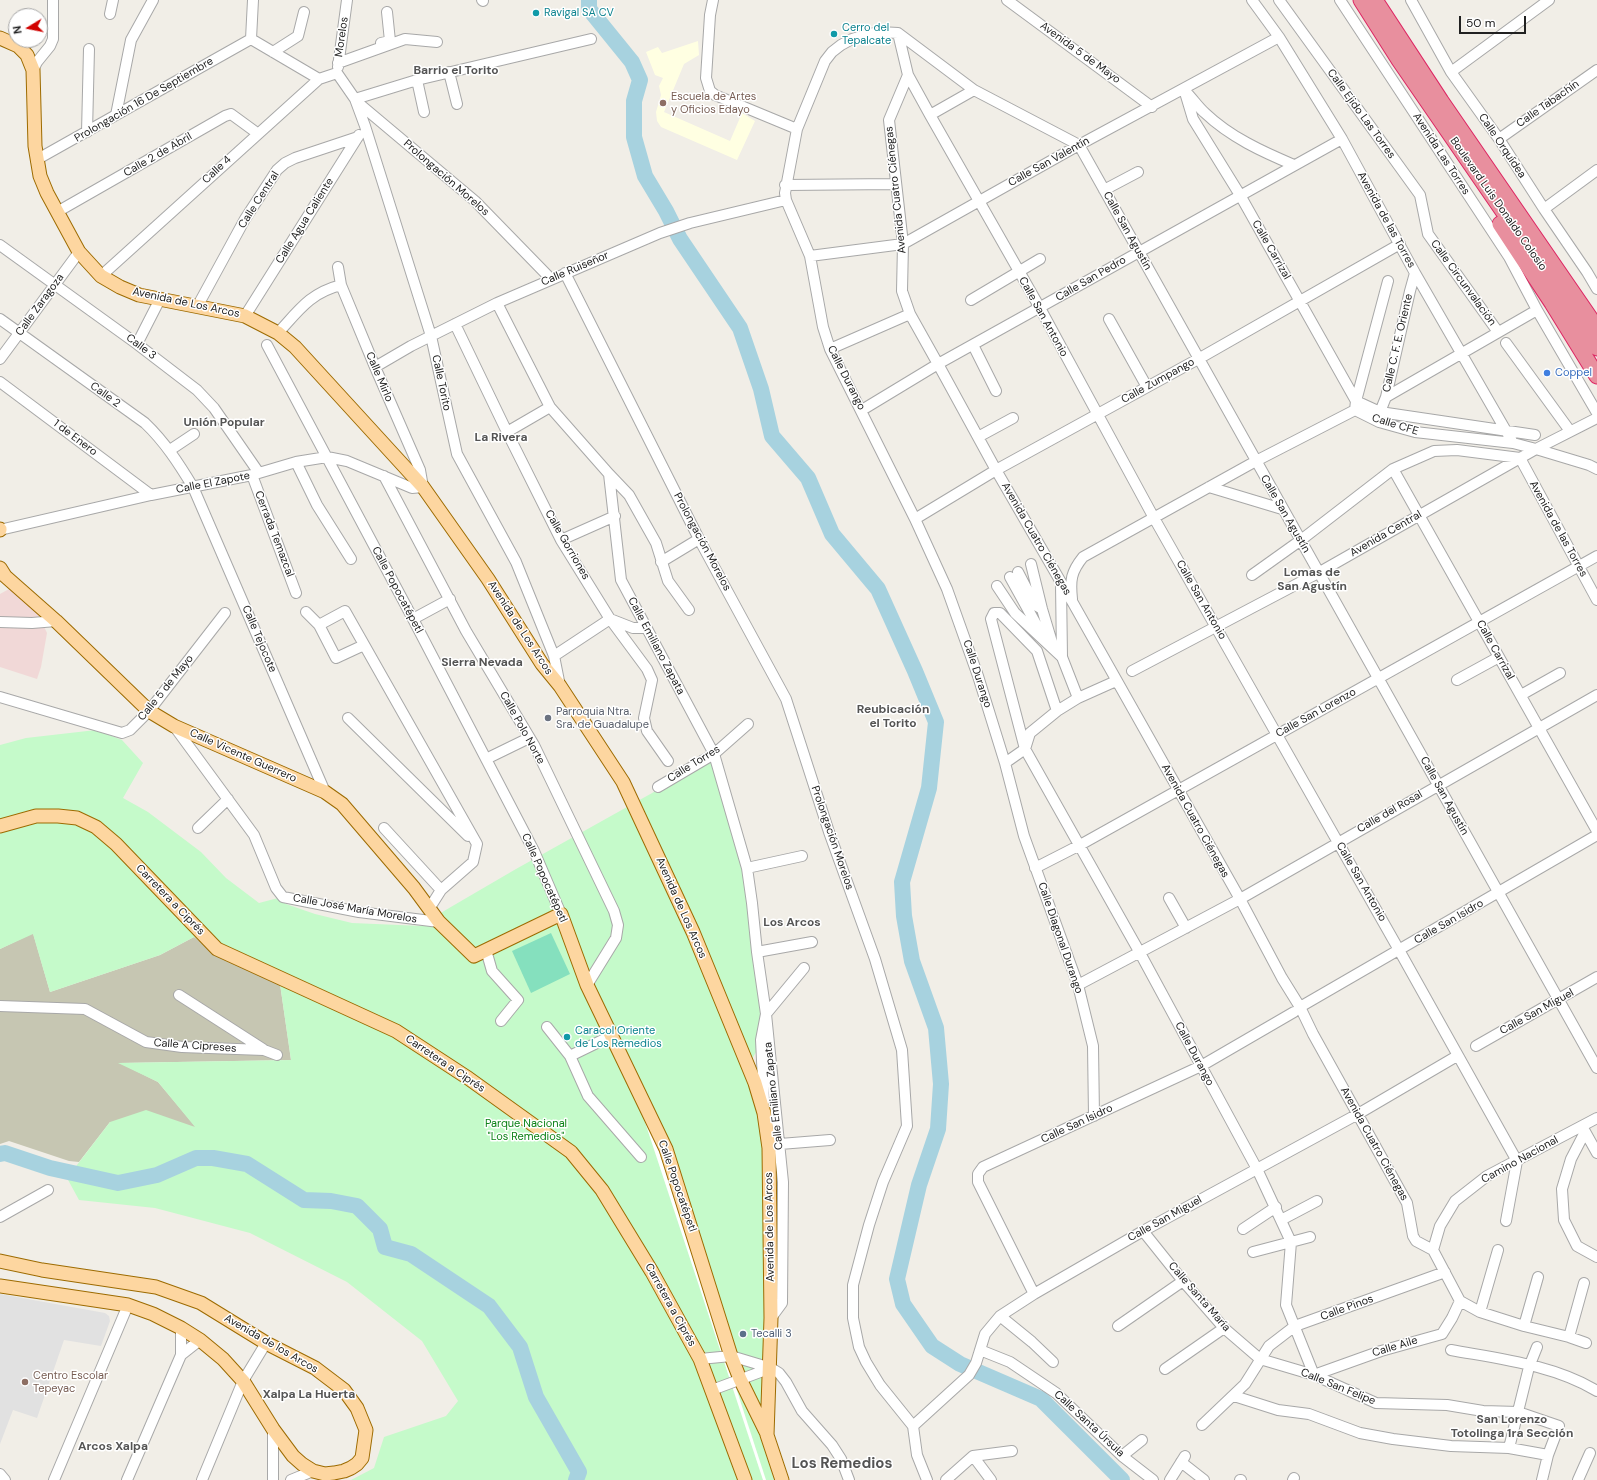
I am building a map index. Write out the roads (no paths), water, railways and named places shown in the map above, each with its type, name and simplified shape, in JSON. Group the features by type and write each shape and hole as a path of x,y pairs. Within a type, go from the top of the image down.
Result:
{"highway":[{"path":"1361,0 1406,59 1431,75 1597,320"},
{"path":"1375,0 1406,59 1414,95 1552,303 1597,376"},
{"name":"Boulevard Luis Donaldo Colosio","path":"1406,59 1597,348"},
{"name":"Boulevard Luis Donaldo Colosio","path":"1436,103 1597,328"}],"main road":[{"name":"Avenida de Los Arcos","path":"0,38 18,46 27,55 34,70 36,160 47,193 79,252 102,276 120,288 139,295 245,316 278,333 295,346 423,487 488,579 542,664 560,686 623,782 693,932 755,1083 764,1113 769,1148 771,1368 768,1435 782,1480"},
{"name":"Calle Vicente Guerrero","path":"0,568 5,576 56,621 149,711 174,726 325,792 342,804 414,888 439,922 480,953"},
{"name":"Carretera a Ciprés","path":"0,826 36,816 58,816 77,818 96,827 116,844 217,948 396,1031 468,1078 571,1152 602,1190 652,1272 700,1359 744,1480"},
{"name":"Calle Popocatépetl","path":"562,914 587,986 666,1149 731,1356 740,1379 768,1435"},
{"path":"480,953 562,914"},
{"name":"Avenida de los Arcos","path":"0,1261 42,1270 156,1287 201,1303 266,1343 315,1368 344,1390 357,1408 366,1430 362,1458 357,1464 344,1472 324,1474 313,1471"},
{"path":"0,1286 128,1305 153,1314 181,1328 200,1340 223,1359 243,1381 273,1429 293,1456 313,1471"}],"street":[{"path":"34,70 37,62 50,46 53,39 53,0"},
{"path":"110,14 113,0"},
{"path":"116,115 131,40 153,0"},
{"path":"253,0 251,39 319,79"},
{"name":"Morelos","path":"338,64 347,0"},
{"path":"713,0 710,15 706,78 710,91 715,95 797,129"},
{"name":"Avenida 5 de Mayo","path":"1007,0 1152,107"},
{"name":"Avenida de las Torres","path":"1252,0 1278,37 1342,139 1415,273 1514,443"},
{"name":"Calle Ejido Las Torres","path":"1279,0 1420,195 1428,234"},
{"name":"Avenida Las Torres","path":"1340,0 1509,257 1537,310 1597,413"},
{"name":"Calle Orquídea","path":"1411,0 1451,72 1498,139 1544,209 1592,271 1597,289"},
{"path":"1451,72 1549,0"},
{"path":"273,52 298,36 304,12"},
{"path":"338,64 390,41 387,12"},
{"name":"Calle Durango","path":"898,33 880,32 865,35 847,42 832,52 825,61 797,129 785,185 786,200 810,256 823,327 830,349 862,410 947,589 978,676 1005,764"},
{"path":"898,33 974,90 1079,145"},
{"name":"Calle San Antonio","path":"898,33 908,75 978,202 1040,308 1154,518 1517,1161"},
{"name":"Calle San Valentín","path":"810,256 903,244 1079,145 1152,107 1278,37"},
{"name":"Prolongación 16 De Septiembre","path":"36,160 251,39"},
{"path":"338,64 405,39 437,42"},
{"path":"354,99 417,80 591,39"},
{"path":"87,132 90,50"},
{"name":"Calle 4","path":"102,276 258,133 338,64"},
{"name":"Calle Torito","path":"338,64 366,126 431,336 456,454 516,562 554,656 560,686"},
{"name":"Calle Tabachín","path":"1498,139 1597,70"},
{"path":"449,72 457,104"},
{"name":"Avenida Cuatro Ciénegas","path":"908,75 889,120 903,244 902,291 910,314 996,470 1240,899 1297,1009 1313,1034 1407,1203 1413,1236 1416,1241 1433,1250"},
{"path":"417,80 424,112"},
{"path":"1184,89 1205,114 1232,134 1261,152 1294,166"},
{"name":"Calle Carrizal","path":"1184,89 1193,118 1240,195 1300,301 1356,406"},
{"path":"930,115 974,90"},
{"name":"Prolongación Morelos","path":"354,99 475,201 551,279"},
{"name":"Calle 2 de Abril","path":"58,212 230,114 258,133"},
{"name":"Calle Agua Caliente","path":"245,316 366,126"},
{"name":"Calle Central","path":"197,307 245,219 277,170 285,163 295,158 358,137"},
{"name":"Calle San Pedro","path":"862,410 938,364 1342,139"},
{"name":"Calle San Agustín","path":"1079,145 1138,252 1200,358 1377,679 1560,999 1597,1068"},
{"path":"1544,209 1597,170"},
{"path":"1104,190 1138,172"},
{"path":"785,185 896,184"},
{"name":"Calle Ruiseñor","path":"375,368 411,346 497,303 660,232 690,223 786,200"},
{"name":"Calle Circunvalación","path":"1428,234 1498,332"},
{"name":"Calle Zumpango","path":"915,519 996,470 1200,358 1400,244"},
{"name":"Calle 3","path":"0,245 137,344 197,390 206,399 256,474"},
{"name":"Calle Zaragoza","path":"0,359 79,252"},
{"path":"971,300 1040,259"},
{"name":"Calle Mirlo","path":"338,267 341,285 375,368 420,470 423,487"},
{"name":"Prolongación Morelos","path":"565,273 699,539 786,699 828,832 875,959 902,1050 906,1126 883,1182 869,1225 853,1285 853,1318 859,1347 866,1362 880,1386 913,1426"},
{"name":"Calle C. F. E. Oriente","path":"1380,412 1386,397 1415,273"},
{"path":"1073,603 1070,583 1074,568 1083,557 1356,406 1388,281"},
{"path":"278,333 306,302 316,294 328,288 341,285"},
{"path":"137,344 160,299"},
{"path":"497,303 550,407 629,495 656,543 668,581 689,610"},
{"path":"1386,397 1537,310"},
{"path":"830,349 910,314"},
{"name":"Calle 2","path":"0,319 144,423 158,435 170,450 193,487"},
{"path":"1109,319 1147,387"},
{"name":"Calle Gorriones","path":"455,324 561,540 610,619 647,669 652,680 644,718 647,731 668,761"},
{"path":"1506,343 1570,431"},
{"name":"Calle Popocatépetl","path":"267,345 486,759 534,852 562,914"},
{"path":"973,345 996,391"},
{"name":"1 de Enero","path":"0,382 151,495"},
{"name":"Calle CFE","path":"1356,406 1380,412 1535,435"},
{"name":"Calle CFE","path":"1356,406 1379,422 1415,432 1514,443 1536,448 1597,469"},
{"path":"507,432 550,407"},
{"path":"978,437 1013,418"},
{"name":"Avenida Central","path":"1132,671 1318,573 1536,448 1597,418"},
{"path":"170,450 194,434"},
{"path":"1252,575 1301,540 1393,469 1434,451 1457,450 1520,458"},
{"name":"Calle El Zapote","path":"0,530 151,495 256,474 296,462 327,458 347,461 412,488 423,487"},
{"name":"Avenida de las Torres","path":"1520,458 1597,600"},
{"path":"296,462 317,505 351,559"},
{"name":"Calle Carrizal","path":"1393,469 1597,831"},
{"name":"Cerrada Temazcal","path":"256,474 296,593"},
{"name":"Calle Emiliano Zapata","path":"609,474 615,516 621,580 714,754 747,868 766,1014 783,1182 782,1303 771,1318"},
{"name":"Calle Polo Norte","path":"384,476 466,631 529,738 614,911 618,925 616,938 587,986"},
{"name":"Calle Tejocote","path":"193,487 325,792"},
{"path":"1209,487 1282,509"},
{"path":"561,540 615,516"},
{"path":"661,562 699,539"},
{"name":"Calle San Lorenzo","path":"1035,868 1080,845 1597,556"},
{"path":"1032,564 1042,609 1058,653 1078,698"},
{"path":"1042,609 1035,605 1014,574 1046,642"},
{"path":"1058,653 1062,584"},
{"path":"997,586 1015,613 1058,653"},
{"path":"413,619 450,599"},
{"path":"319,625 345,611 477,844 473,862 441,890 429,909"},
{"path":"306,612 319,625 336,658 364,645"},
{"name":"Calle 5 de Mayo","path":"0,697 122,733 130,730 149,711 225,613"},
{"name":"Calle Durango","path":"1057,712 1036,651 1000,613 994,613 991,619 1025,749 1140,953 1258,1169 1291,1242 1286,1305 1314,1375"},
{"path":"554,656 610,619 633,628 646,628"},
{"path":"0,622 32,624 56,621"},
{"path":"1457,680 1499,656"},
{"path":"1521,695 1560,673"},
{"path":"1005,764 1025,749 1030,733 1057,712 1078,698 1116,681"},
{"name":"Calle del Rosal","path":"1078,985 1240,899 1438,784 1539,729 1597,695"},
{"path":"348,718 477,844"},
{"name":"Calle Torres","path":"658,787 714,754 748,724"},
{"name":"Calle José María Morelos","path":"174,726 254,835 276,888 283,897 359,912 439,922"},
{"path":"486,759 529,738"},
{"name":"Calle Diagonal Durango","path":"1005,764 1024,836 1078,985 1093,1046 1094,1116"},
{"path":"198,828 228,799"},
{"path":"384,828 441,890"},
{"name":"Calle San Isidro","path":"1034,1294 978,1182 978,1174 983,1167 1201,1066 1597,835"},
{"path":"747,868 802,856"},
{"path":"1168,898 1186,928"},
{"path":"757,952 812,942"},
{"name":"Calle Vicente Guerrero","path":"480,953 492,971 518,1000 501,1021"},
{"path":"766,1014 804,968"},
{"name":"Calle San Miguel","path":"1476,1046 1597,977"},
{"path":"179,995 264,1050"},
{"name":"Calle A Cipreses","path":"0,1006 85,1009 146,1042 182,1047 264,1050 277,1055"},
{"name":"Calle Emiliano Zapata","path":"764,1113 761,1040 766,1014"},
{"path":"547,1026 570,1056 588,1096 641,1157"},
{"path":"570,1056 611,1036"},
{"name":"Calle San Miguel","path":"913,1426 969,1375 976,1363 985,1334 1000,1316 1034,1294 1144,1231 1358,1114 1457,1056"},
{"name":"Camino Nacional","path":"1433,1250 1440,1226 1455,1201 1487,1176 1584,1129 1597,1118"},
{"path":"1584,1129 1597,1153"},
{"path":"1584,1129 1571,1159 1562,1189 1564,1220 1578,1246 1597,1257"},
{"path":"780,1144 830,1140"},
{"path":"1506,1221 1517,1161"},
{"path":"0,1216 48,1190"},
{"path":"1281,1220 1317,1201"},
{"path":"1243,1229 1276,1207"},
{"name":"Calle Santa María","path":"1144,1231 1183,1281 1224,1328 1260,1359"},
{"path":"1253,1252 1310,1237"},
{"path":"1433,1250 1460,1301 1480,1312 1524,1326 1568,1337 1586,1344"},
{"path":"1480,1312 1498,1250"},
{"name":"Calle Pinos","path":"1202,1425 1245,1384 1269,1346 1295,1326 1445,1272"},
{"path":"1524,1326 1538,1277"},
{"path":"1118,1326 1183,1281"},
{"path":"1568,1337 1584,1283"},
{"name":"Calle Aile","path":"1314,1375 1381,1351 1442,1334 1460,1301"},
{"path":"54,1480 128,1305"},
{"path":"1000,1316 1032,1342 1053,1362"},
{"path":"127,1480 180,1355 181,1328"},
{"path":"1165,1369 1224,1328"},
{"path":"180,1355 200,1340"},
{"path":"202,1480 243,1381 266,1343"},
{"path":"1509,1448 1530,1365 1537,1346"},
{"name":"Calle Santa Úrsula","path":"980,1350 1010,1362 1056,1393 1122,1456 1153,1480"},
{"path":"1451,1350 1530,1365 1584,1383 1597,1391"},
{"path":"700,1359 731,1356 771,1368 778,1373 786,1382 802,1411 832,1444 841,1459 849,1480"},
{"name":"Calle San Felipe","path":"1260,1359 1314,1375 1376,1403 1447,1405 1483,1411 1518,1412 1559,1426 1548,1455"},
{"path":"712,1390 771,1368"},
{"path":"1234,1396 1278,1410 1309,1414 1366,1434 1451,1446 1509,1448 1548,1455 1542,1480"},
{"path":"913,1426 917,1455 927,1480"},
{"path":"273,1429 273,1480"},
{"path":"1122,1456 1142,1440"},
{"path":"946,1480 973,1456 1012,1450"},
{"path":"1578,1480 1590,1453"},
{"path":"973,1456 991,1480"},
{"path":"1170,1480 1183,1459 1204,1480"},
{"path":"291,1480 313,1471"},
{"path":"0,1474 5,1480"}],"waterway":[{"path":"589,0 589,9 632,62 640,80 634,101 634,137 645,176 666,211 680,239 740,328 761,389 772,436 808,478 832,534 878,589 936,722 929,788 902,882 904,916 912,961 936,1028 941,1084 938,1129 919,1185 897,1279 903,1304 932,1346 960,1364 1041,1399 1122,1480"},
{"path":"0,1154 5,1153 50,1168 118,1183 157,1175 196,1158 213,1158 247,1164 304,1200 331,1201 357,1206 380,1229 385,1247 411,1254 489,1306 520,1347 536,1397 579,1472 576,1480"}],"place":[{"name":"Ravigal SA CV","path":"536,13"},
{"name":"Cerro del Tepalcate","path":"834,34"},
{"name":"Escuela de Artes y Oficios Edayo","path":"663,103"},
{"name":"Coppel","path":"1547,373"},
{"name":"Parroquia Ntra. Sra. de Guadalupe","path":"548,718"},
{"name":"Caracol Oriente de Los Remedios","path":"567,1037"},
{"name":"Tecalli 3","path":"743,1334"},
{"name":"Centro Escolar Tepeyac","path":"25,1382"}],"district":[{"name":"Barrio el Torito","path":"456,71"},
{"name":"Unión Popular","path":"224,423"},
{"name":"La Rivera","path":"501,438"},
{"name":"Lomas de San Agustín","path":"1312,580"},
{"name":"Sierra Nevada","path":"482,663"},
{"name":"Reubicación el Torito","path":"893,717"},
{"name":"Los Arcos","path":"792,923"},
{"name":"Xalpa La Huerta","path":"309,1395"},
{"name":"San Lorenzo Totolinga 1ra Sección","path":"1512,1427"},
{"name":"Arcos Xalpa","path":"113,1447"},
{"name":"Los Remedios","path":"842,1464"}],"park label":[{"name":"Parque Nacional \"Los Remedios\"","path":"526,1130"}]}
